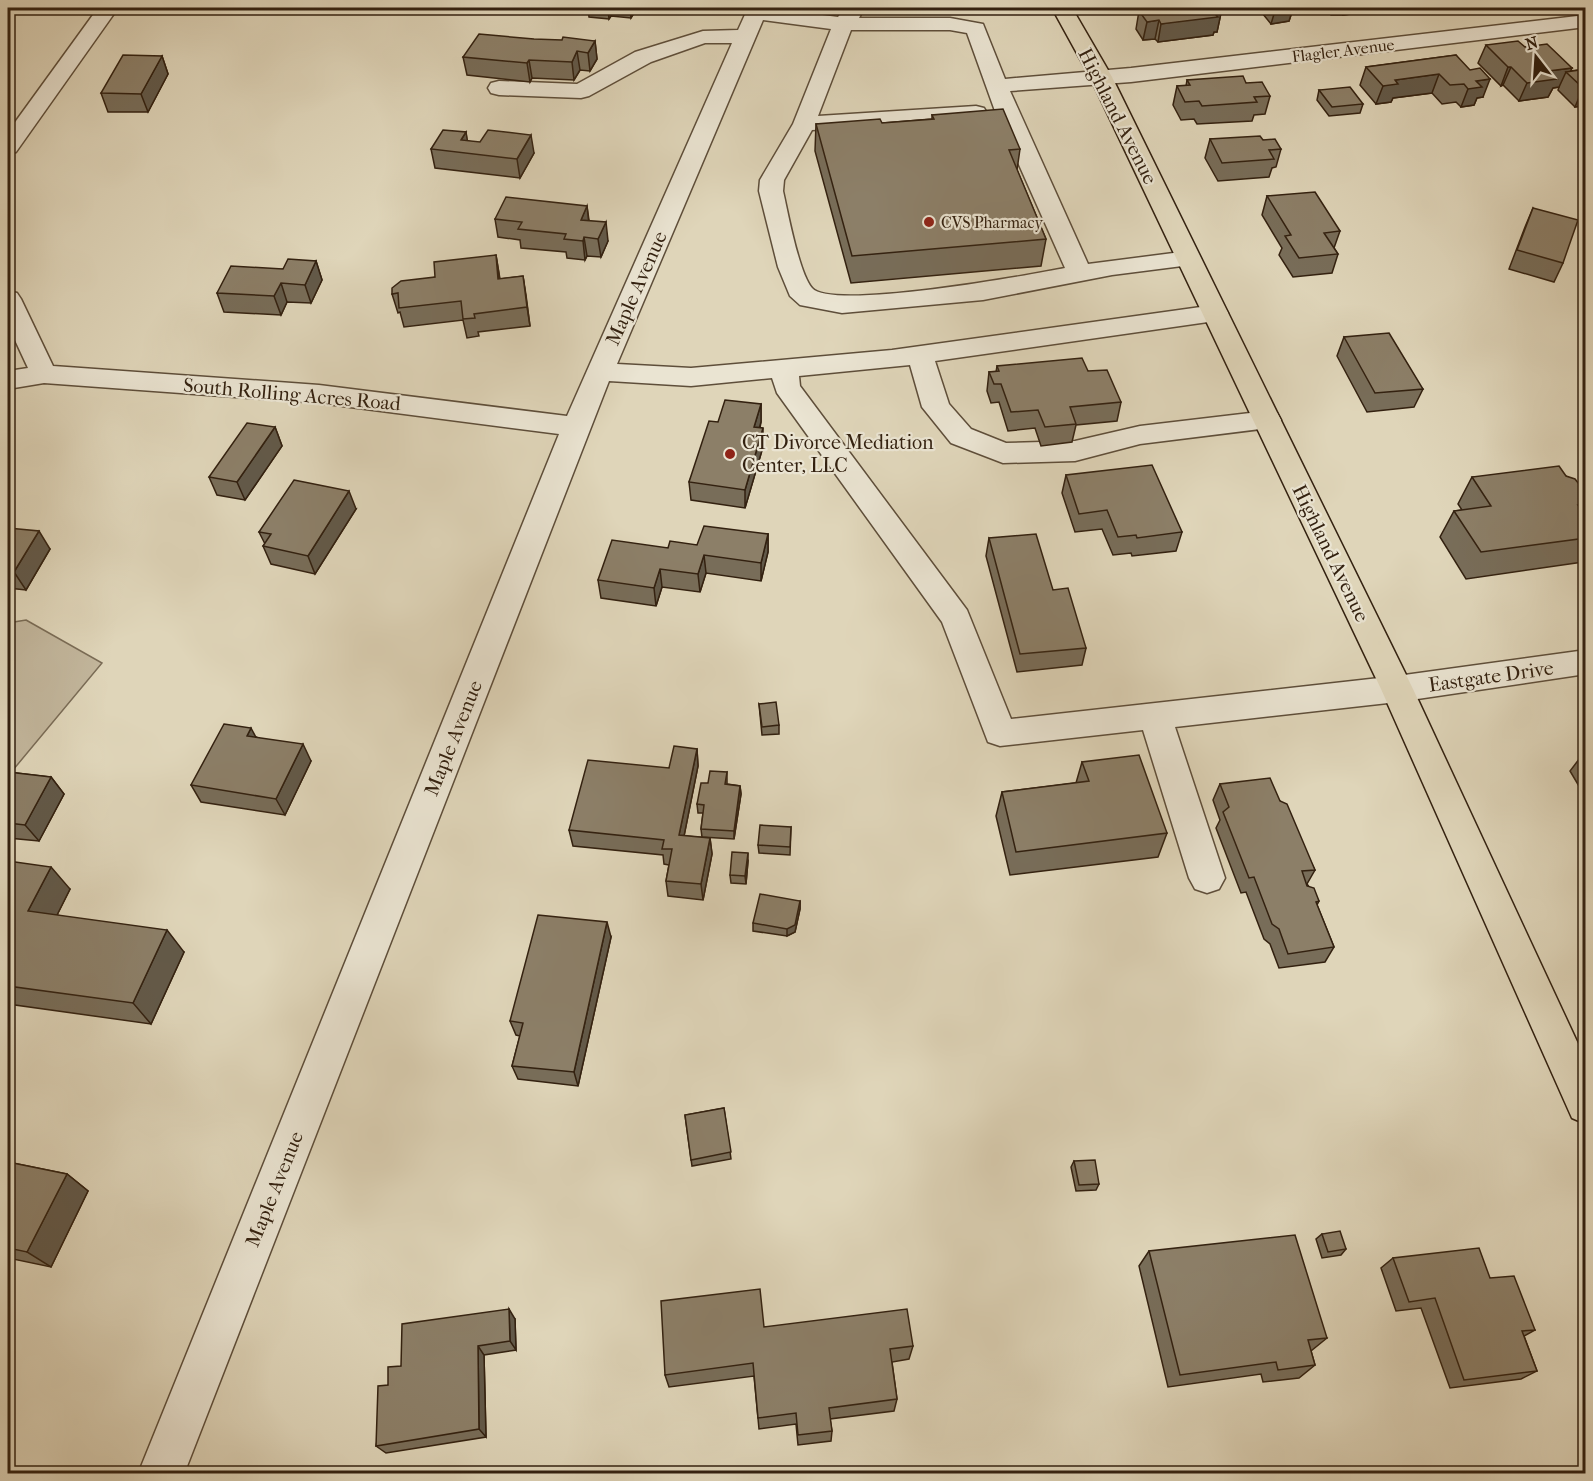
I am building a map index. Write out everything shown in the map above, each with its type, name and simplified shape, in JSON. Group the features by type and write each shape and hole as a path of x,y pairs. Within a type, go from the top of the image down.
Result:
{"highway":[{"name":"Highland Avenue","path":"1062,8 1101,77 1397,690 1586,1105"}],"street":[{"path":"8,147 108,8"},
{"path":"849,16 804,124 772,180 771,191 790,267 799,290 809,299 842,305 983,292 1112,267 1189,259"},
{"path":"499,88 582,91 643,57 704,38 753,19 849,16 976,28 1006,111 1080,273"},
{"name":"Maple Avenue","path":"161,1473 576,427 753,19"},
{"name":"Flagler Avenue","path":"997,86 1101,77 1586,21"},
{"path":"804,124 1006,111"},
{"path":"8,299 44,374"},
{"path":"600,372 691,377 920,355 1215,313"},
{"path":"920,355 936,407 961,436 1003,453 1075,451 1140,435 1267,420"},
{"name":"Eastgate Drive","path":"784,368 788,387 956,618 1000,733 1397,690 1586,662"},
{"name":"South Rolling Acres Road","path":"8,380 44,374 319,394 576,427"},
{"path":"1155,716 1207,878"}],"shaded area":[{"path":"26,620 102,663 8,776 8,623"}],"building":[{"path":"1150,8 1217,8 1221,13 1215,14 1218,17 1161,24 1159,20 1147,22 1139,11 1151,10"},
{"path":"1268,8 1288,8 1292,12 1274,14"},
{"path":"479,34 562,40 563,37 595,41 588,53 577,51 572,62 529,60 527,63 463,57"},
{"path":"1518,41 1525,47 1547,44 1572,68 1548,71 1557,79 1527,83 1486,45"},
{"path":"123,55 162,56 141,94 101,93"},
{"path":"1456,55 1470,70 1480,68 1490,79 1476,81 1482,87 1468,89 1464,84 1450,85 1439,74 1395,80 1398,84 1383,86 1366,67"},
{"path":"1586,69 1586,88 1583,88 1566,72"},
{"path":"1243,76 1246,83 1262,82 1270,96 1254,97 1257,102 1202,106 1199,101 1185,102 1177,86 1190,85 1187,80"},
{"path":"1350,87 1363,104 1332,107 1319,90"},
{"name":"CVS Pharmacy","path":"1003,109 1020,149 1009,150 1046,239 852,256 816,124 880,119 882,123 934,119 932,115"},
{"path":"443,130 466,132 461,140 480,142 488,130 531,135 517,159 431,149"},
{"path":"1260,136 1263,140 1275,139 1281,149 1269,150 1274,159 1222,163 1210,139"},
{"path":"1315,192 1340,231 1324,233 1338,254 1299,258 1285,236 1291,235 1267,196"},
{"path":"506,197 587,206 581,220 606,222 598,239 584,237 583,241 564,239 566,234 518,229 522,222 495,219"},
{"path":"1533,208 1578,220 1563,263 1517,250"},
{"path":"496,255 498,279 523,276 527,307 474,314 475,318 463,319 461,301 399,308 398,293 392,294 392,288 401,281 435,277 434,262"},
{"path":"288,259 316,261 305,285 281,283 274,296 217,293 231,266 283,269"},
{"path":"1389,333 1423,389 1375,393 1344,337"},
{"path":"1082,358 1088,371 1107,370 1121,402 1070,407 1076,424 1045,427 1038,410 1011,412 1001,384 994,384 989,372 999,371 997,366"},
{"path":"725,400 761,404 754,427 763,428 745,490 689,482 709,421 718,422"},
{"path":"247,423 275,427 237,482 209,477"},
{"path":"1152,465 1182,532 1137,538 1136,535 1118,537 1107,510 1079,514 1066,475"},
{"path":"1559,466 1566,476 1575,479 1586,493 1586,504 1578,505 1586,515 1586,538 1481,552 1454,511 1491,506 1472,477"},
{"path":"294,480 349,491 308,556 263,546 271,534 259,532"},
{"path":"704,526 768,534 761,563 704,555 698,574 660,569 654,588 598,580 612,540 668,548 670,541 697,545"},
{"path":"8,528 39,531 14,572 8,572"},
{"path":"1036,534 1053,590 1068,588 1086,648 1020,654 989,538"},
{"path":"776,702 779,725 762,727 759,704"},
{"path":"224,724 251,728 247,736 303,744 276,799 191,785"},
{"path":"674,746 697,749 679,835 710,838 701,884 666,881 672,849 662,849 664,840 569,830 588,760 669,768"},
{"path":"1139,755 1167,833 1016,852 1002,792 1089,781 1082,762"},
{"path":"710,771 727,772 725,784 740,786 734,831 701,829 704,805 697,804 701,783 708,783"},
{"path":"8,772 51,777 25,825 8,823"},
{"path":"1270,778 1280,801 1287,804 1315,870 1302,871 1307,886 1314,888 1319,901 1316,902 1334,947 1288,954 1279,929 1272,924 1254,877 1249,878 1223,812 1229,807 1220,784"},
{"path":"760,825 791,827 790,847 758,845"},
{"path":"732,852 748,853 745,876 730,875"},
{"path":"8,861 51,867 28,911 167,930 133,1003 8,986"},
{"path":"760,894 800,901 795,925 787,929 753,923"},
{"path":"538,915 607,922 574,1072 512,1066 523,1023 510,1021"},
{"path":"724,1108 731,1152 691,1160 685,1115"},
{"path":"1095,1160 1099,1184 1079,1185 1074,1161"},
{"path":"8,1162 67,1174 27,1252 8,1248"},
{"path":"1340,1231 1346,1249 1328,1252 1322,1234"},
{"path":"1295,1235 1327,1338 1308,1340 1315,1365 1278,1370 1276,1362 1180,1375 1149,1251"},
{"path":"1479,1248 1490,1278 1514,1276 1535,1330 1522,1331 1537,1371 1464,1380 1435,1298 1409,1302 1393,1258"},
{"path":"760,1289 764,1327 907,1309 913,1346 890,1349 897,1399 829,1408 832,1431 798,1435 796,1413 758,1418 753,1363 665,1375 661,1301"},
{"path":"509,1309 510,1341 478,1346 479,1429 376,1446 378,1386 388,1385 388,1367 401,1366 402,1324"}],"place":[{"name":"CVS Pharmacy","path":"929,222"},
{"name":"CT Divorce Mediation Center, LLC","path":"730,454"}]}
